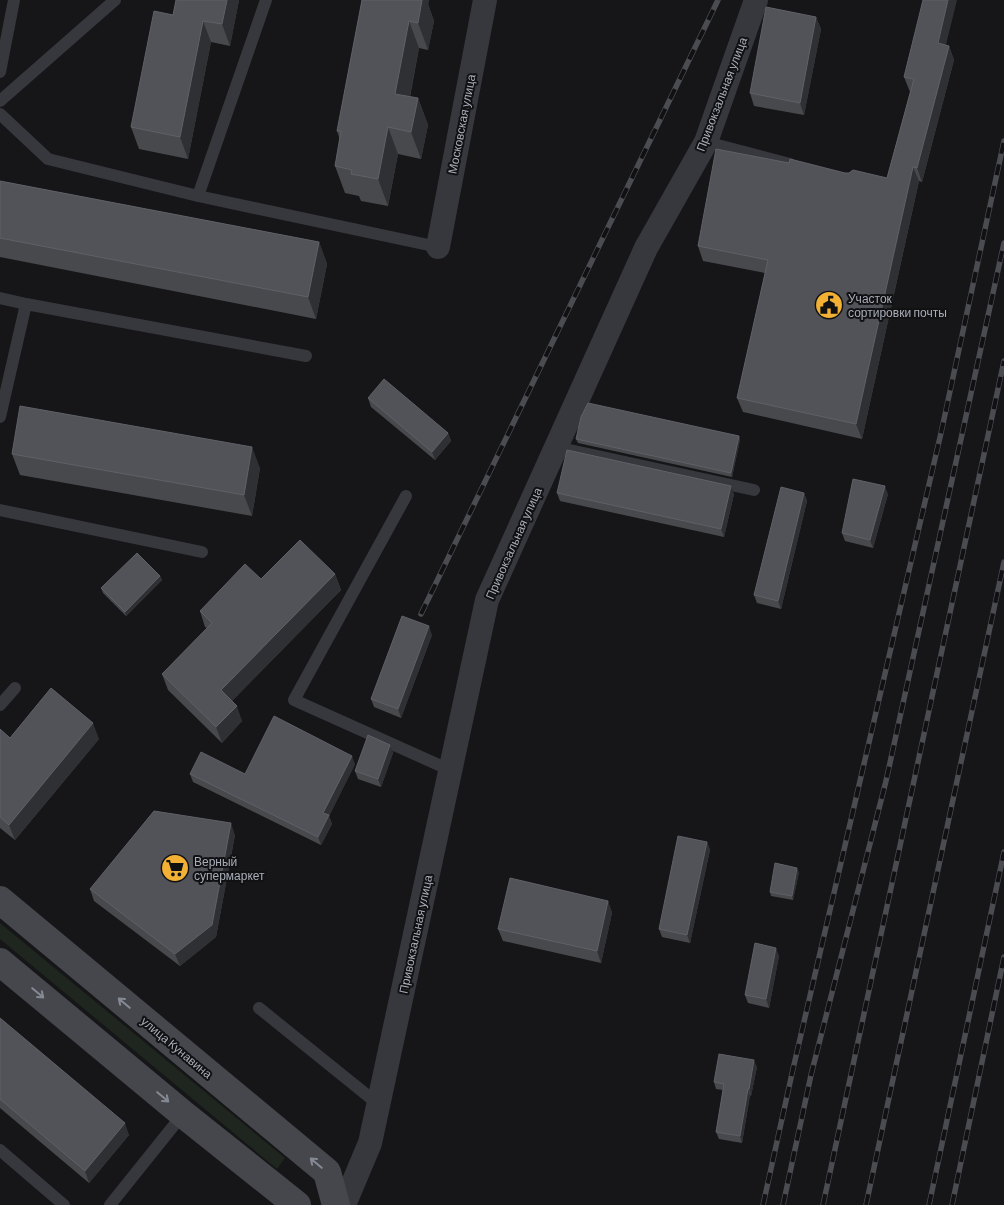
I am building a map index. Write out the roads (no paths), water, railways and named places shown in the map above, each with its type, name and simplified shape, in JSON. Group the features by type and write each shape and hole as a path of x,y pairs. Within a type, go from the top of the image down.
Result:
{"street":[{"name":"Московская улица","path":"438,247 485,0"},
{"name":"Привокзальная улица","path":"344,1205 370,1143 487,600 646,248 706,142 756,0"},
{"name":"улица Кунавина","path":"0,900 327,1172 336,1205"},
{"path":"0,962 183,1114 298,1205"}],"lane":[{"path":"0,72 14,0"},
{"path":"0,102 115,0"},
{"path":"198,196 266,0"},
{"path":"0,114 48,159 198,196 438,247"},
{"path":"706,142 797,166"},
{"path":"0,298 306,356"},
{"path":"0,417 26,304"},
{"path":"556,447 754,490"},
{"path":"406,496 294,700 450,770"},
{"path":"0,510 202,552"},
{"path":"0,705 15,688"},
{"path":"259,1008 378,1104"},
{"path":"110,1205 183,1114"},
{"path":"0,1150 64,1205"}],"railway":[{"path":"421,614 718,0"},
{"path":"763,1205 941,433 1004,141"},
{"path":"783,1205 811,1075 886,781 1004,243"},
{"path":"823,1205 1004,361"},
{"path":"866,1205 1004,562"},
{"path":"929,1205 1004,852"},
{"path":"952,1205 1004,957"}],"place":[{"name":"Участок сортировки почты","path":"829,305"},
{"name":"Верный супермаркет","path":"175,868"}]}
